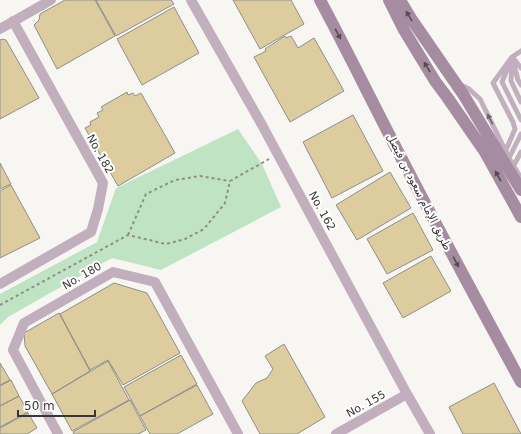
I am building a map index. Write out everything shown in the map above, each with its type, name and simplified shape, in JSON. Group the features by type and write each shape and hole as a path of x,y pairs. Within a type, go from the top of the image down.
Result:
{"main road":[{"name":"طريق الإمام سعود بن فيصل","path":"320,0 346,47 463,276 521,382"},
{"path":"389,0 404,30 435,81 484,152 521,217"},
{"path":"400,0 463,94 521,190"}],"street":[{"path":"0,28 51,0"},
{"name":"No. 162","path":"191,0 262,125 430,434"},
{"name":"No. 182","path":"0,284 91,232 98,209 103,183 13,22"},
{"name":"No. 180","path":"58,434 13,350 24,323 114,272 155,282 238,434"},
{"name":"No. 155","path":"336,434 408,394"}],"lane":[{"path":"506,150 514,129 513,122 493,83 512,56 521,51"},
{"path":"512,56 521,68"},
{"path":"512,56 518,80 521,85"},
{"path":"512,56 510,81 521,102"},
{"path":"512,56 502,82 521,120"},
{"path":"451,78 469,89 480,99 510,158 520,174"},
{"path":"510,158 521,134"},
{"path":"514,165 521,152"}],"path":[{"path":"0,305 128,235 146,194 174,180 200,176 230,181 277,154"},
{"path":"128,235 166,244 185,239 204,229 226,203 230,181"}],"green space":[{"path":"238,129 262,164 281,207 161,270 112,258 8,317 0,325 0,294 97,242 116,188"}],"building":[{"path":"65,0 95,0 115,36 57,69 34,25 39,20 40,14"},
{"path":"96,0 171,0 174,4 116,36"},
{"path":"233,0 291,0 304,24 260,49"},
{"path":"174,7 199,53 142,85 117,39"},
{"path":"285,36 286,38 291,36 298,48 314,38 344,91 290,122 254,57 266,51 265,49"},
{"path":"0,40 6,40 39,98 0,119"},
{"path":"127,92 128,95 133,93 135,96 141,93 175,153 118,186 85,128 91,125 90,122 99,117 97,113 103,110 101,107"},
{"path":"353,115 383,171 332,198 303,142"},
{"path":"0,163 11,184 0,189"},
{"path":"390,172 411,208 357,240 336,205"},
{"path":"11,185 40,238 0,258 0,191"},
{"path":"413,213 433,250 387,274 367,239"},
{"path":"431,256 451,291 403,318 383,283"},
{"path":"114,283 147,293 180,353 123,385 108,360 90,370 60,314"},
{"path":"59,313 90,371 52,394 25,346 24,333"},
{"path":"284,344 325,417 297,434 260,434 242,401 256,383 267,378 273,369 265,356"},
{"path":"181,355 197,384 140,416 124,387"},
{"path":"108,361 129,400 72,431 52,394"},
{"path":"0,363 10,380 0,385"},
{"path":"11,380 19,396 0,406 0,386"},
{"path":"494,383 521,434 463,434 449,407"},
{"path":"197,385 213,414 177,434 150,434 140,416"},
{"path":"19,396 28,412 0,427 0,406"},
{"path":"130,400 146,430 138,434 74,434 73,432"},
{"path":"28,413 37,428 27,434 0,434 0,428"}]}
